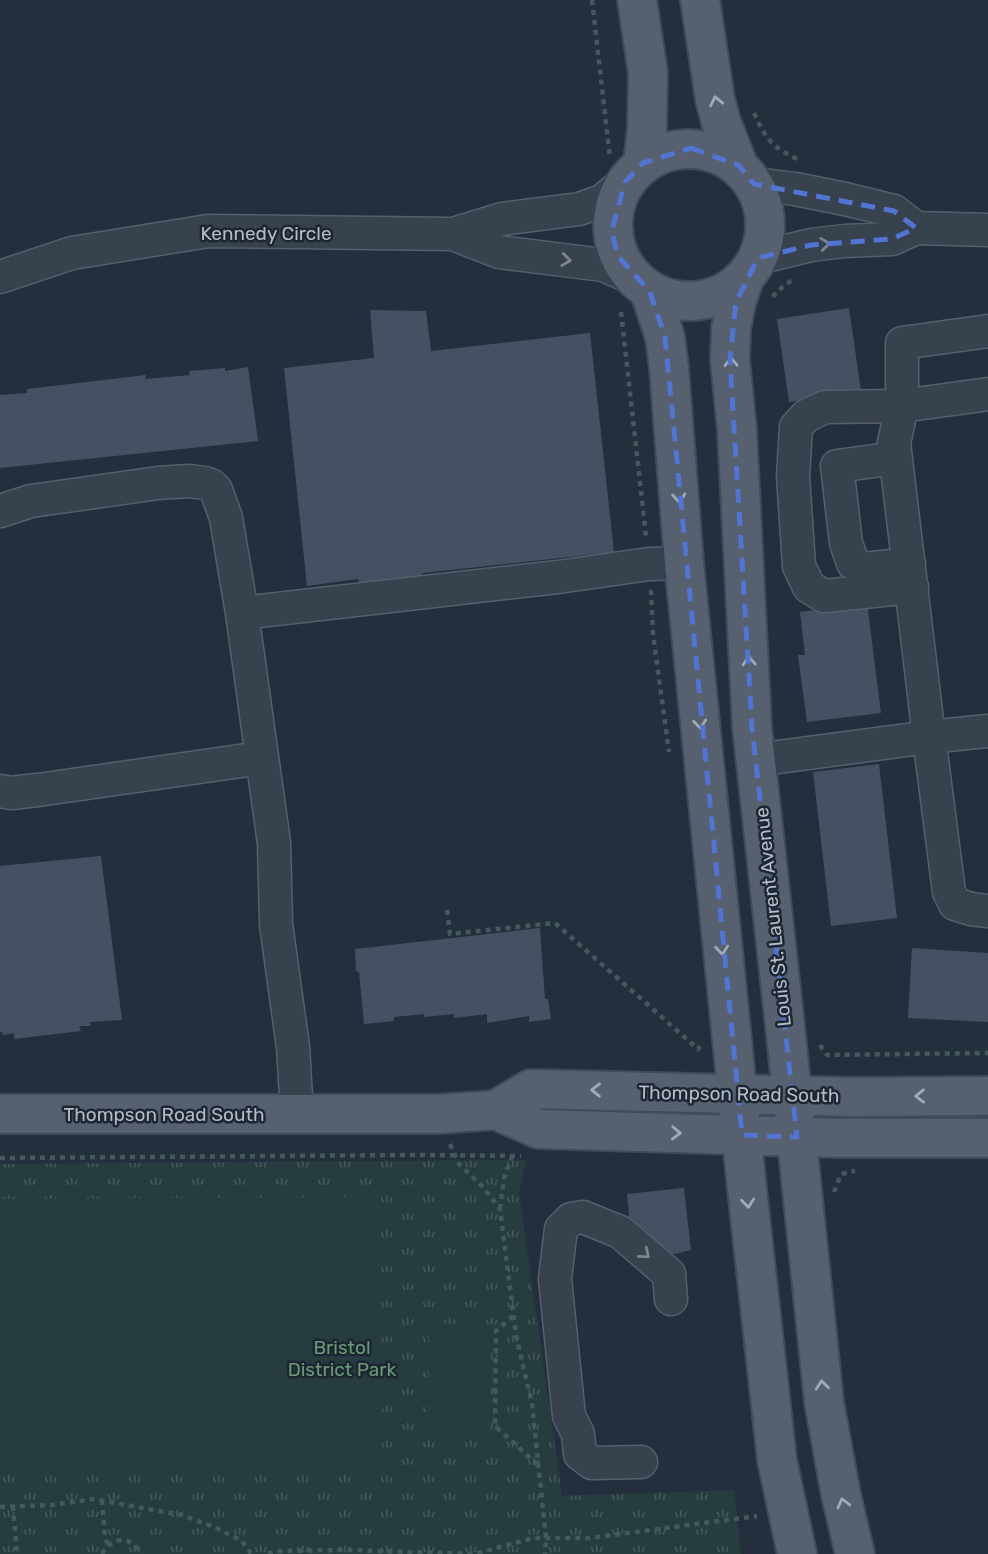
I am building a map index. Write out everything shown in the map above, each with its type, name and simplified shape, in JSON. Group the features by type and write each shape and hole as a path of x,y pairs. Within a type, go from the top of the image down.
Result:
{"main road":[{"path":"637,0 648,73 647,129 625,170 614,205 612,230 617,255 640,284 665,337 684,563 731,1039 777,1460 797,1554"},
{"path":"640,284 674,301 700,302 758,279 765,233 764,208 721,122 700,0"},
{"path":"625,170 666,152 691,148 715,153 746,175"},
{"name":"Louis St. Laurent Avenue","path":"758,279 736,302 731,329 730,360 737,430 752,727 824,1402 855,1554"},
{"name":"Thompson Road South","path":"0,1114 438,1114 496,1110 531,1089 855,1097 988,1096"},
{"name":"Thompson Road South","path":"496,1110 539,1129 797,1137 988,1138"}],"street":[{"name":"Kennedy Circle","path":"0,277 72,253 208,231 453,234 502,219 579,209 602,201 625,170"},
{"path":"746,175 794,189 894,211 916,228"},
{"path":"758,279 811,246 844,241 892,239 916,228 988,230"},
{"name":"Kennedy Circle","path":"453,234 499,252 603,265 640,284"},
{"path":"988,331 902,343 902,406 894,443 949,892 955,904 988,911"},
{"path":"910,576 824,596 809,587 799,566 793,476 796,427 806,416 825,407 902,406 988,394"},
{"path":"896,458 837,466 844,530 853,563 865,569 910,576"},
{"path":"0,511 31,501 158,483 188,481 211,485 216,490 226,517 242,613 274,843 276,924 293,1047 298,1114"},
{"path":"242,613 649,564 684,563"},
{"path":"756,760 988,731"},
{"path":"0,791 11,793 38,790 261,758"},
{"path":"641,1462 592,1463 580,1454 578,1434 569,1416 557,1306 555,1279 561,1229 571,1219 583,1217 620,1233 669,1274 671,1299"}],"path":[{"path":"592,0 610,159 625,170"},
{"path":"751,107 765,136 779,150 802,162"},
{"path":"758,279 776,292 797,276"},
{"path":"447,910 450,934 555,923 698,1049"},
{"path":"819,1044 827,1055 988,1053"},
{"path":"438,1114 458,1164 482,1186 500,1209"},
{"path":"518,1143 504,1178 500,1209 516,1335 532,1404 546,1538 545,1554"},
{"path":"0,1158 525,1156"},
{"path":"513,1316 496,1331 495,1426 538,1466"},
{"path":"102,1500 108,1545"},
{"path":"0,1507 102,1500 182,1515 242,1541 251,1554"},
{"path":"13,1506 16,1554"},
{"path":"268,1554 276,1551 346,1549 475,1554 533,1538 590,1538 758,1516"},
{"path":"102,1554 108,1545 120,1540 134,1544 141,1554"}],"highlighted area":[{"path":"691,148 738,165 754,184 894,211 916,228 892,239 811,245 758,258 736,302 730,360 752,727 797,1137 742,1135 665,337 650,292 617,255 612,230 625,182 643,163"}],"green space":[{"name":"Bristol District Park","path":"526,1160 519,1192 562,1496 734,1490 741,1554 0,1554 0,1164"},
{"path":"381,1197 382,1467 0,1466 0,1199"},
{"path":"429,1324 490,1324 489,1433 428,1432"}],"building":[{"path":"849,308 861,391 789,402 777,319"},
{"path":"370,310 426,311 431,351 590,333 614,552 423,573 365,597 358,579 307,586 284,368 374,358"},
{"path":"248,367 258,441 0,468 0,395 27,393 27,389 146,375 145,379 190,375 189,371 225,368 225,371"},
{"path":"867,603 881,713 807,722 798,655 805,655 800,612"},
{"path":"879,764 897,918 831,926 813,772"},
{"path":"101,856 122,1020 90,1022 91,1026 79,1026 81,1031 14,1039 14,1033 3,1035 0,1032 0,866"},
{"path":"540,928 545,999 548,999 551,1019 529,1022 529,1016 487,1023 487,1014 454,1018 454,1014 424,1017 424,1014 364,1024 355,949"},
{"path":"912,948 988,953 988,1022 908,1018"},
{"path":"684,1188 691,1250 657,1258 631,1236 627,1194"}]}
